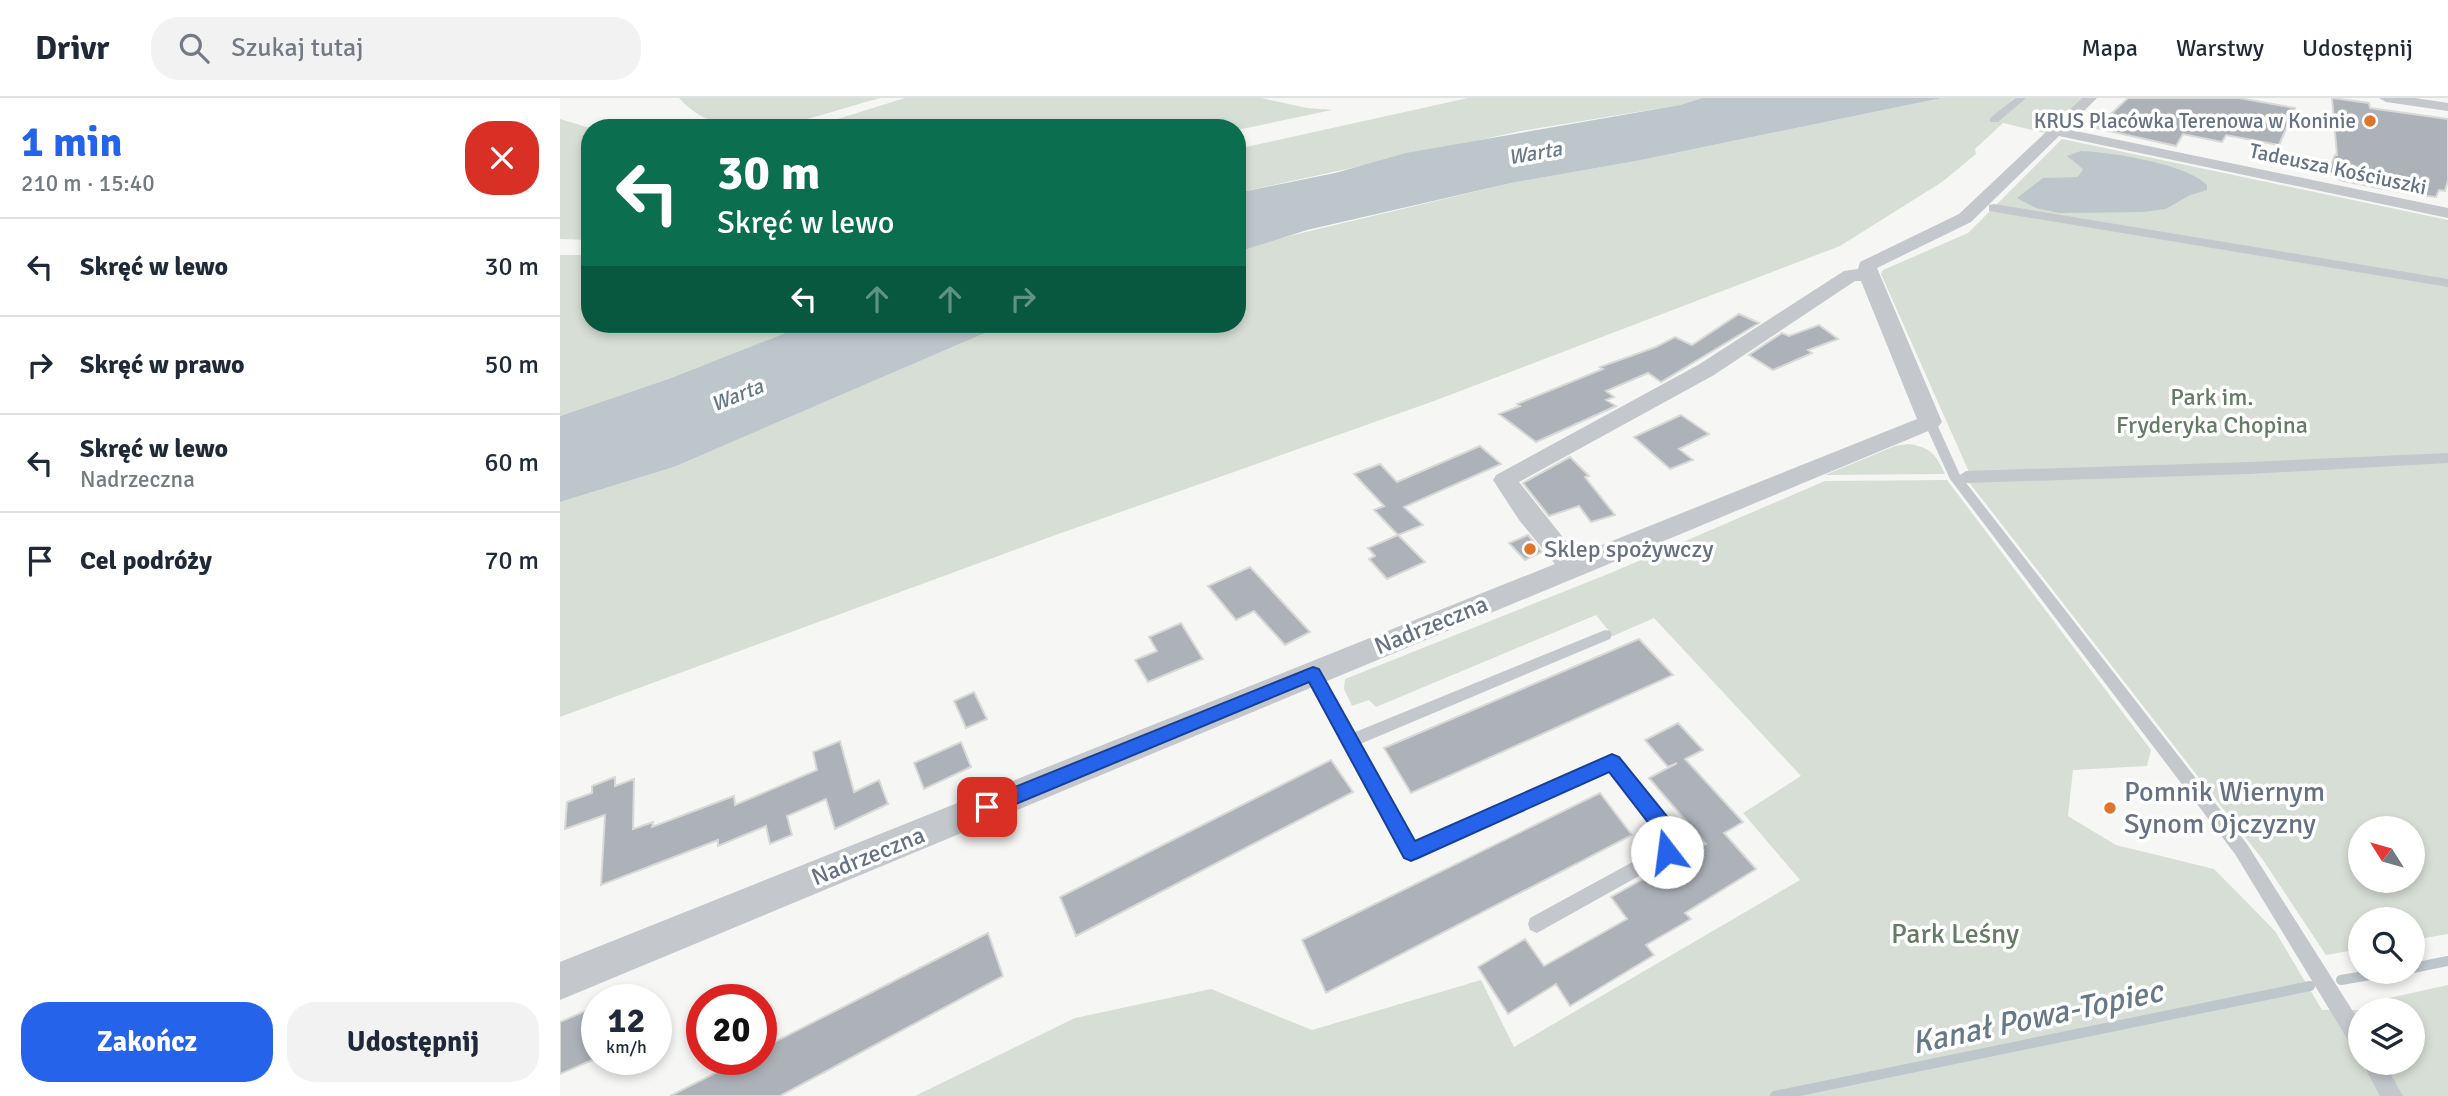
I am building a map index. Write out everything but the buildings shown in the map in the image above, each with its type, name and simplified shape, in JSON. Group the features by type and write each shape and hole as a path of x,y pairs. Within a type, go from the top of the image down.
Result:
{"street":[{"path":"1994,120 2021,98"},
{"path":"1930,422 1868,275 1867,266 1965,218 2090,98"},
{"path":"2386,98 2448,107"},
{"name":"Tadeusza Kościuszki","path":"2055,131 2448,213"},
{"path":"1994,208 2448,283"},
{"path":"1572,567 1528,514 1505,480 1706,370 1851,275 1868,275"},
{"name":"Nadrzeczna","path":"560,981 1930,422"},
{"path":"1966,477 2249,468 2448,458"}],"lane":[{"path":"1930,422 1954,477 2256,869 2348,1021"},
{"path":"1350,741 1605,635"},
{"path":"1313,674 1411,852 1612,762 1671,836 1667,852 1537,924"},
{"path":"2380,1075 2392,1096"}],"green space":[{"path":"679,98 881,98 807,119 709,119"},
{"path":"905,98 1261,98 1307,108 1332,110 1246,128 1246,119 837,119"},
{"path":"1468,98 1702,98 1680,105 1521,131 1246,191 1246,147"},
{"path":"1942,98 2014,98 1989,120 2017,98 2082,98 2045,133 2003,123 1975,149 1976,154 1942,182 1840,246 1434,401 1050,537 560,717 560,502 674,467 985,333 1246,333 1246,248 1511,183 1636,161"},
{"path":"560,119 581,125 581,240 560,239"},
{"name":"Park im. Fryderyka Chopina","path":"2062,139 2448,220 2448,934 2425,938 2425,907 2348,907 2348,951 2326,955 2263,860 1968,481 1969,472 1881,274 1883,270 1968,233"},
{"path":"560,255 581,255 581,333 785,333 671,378 560,416"},
{"path":"1908,444 1922,447 1931,453 1939,461 1945,474 1825,475 1895,446"},
{"name":"Park Leśny","path":"1947,480 2151,750 2147,766 2073,770 2068,816 2116,845 2214,869 2275,931 2322,1010 2348,1010 2348,1075 2425,1075 2425,998 2389,998 2448,985 2448,1096 915,1096 1075,1018 1211,989 1312,1030 1481,980 1514,1047 1800,880 1743,813 1801,776 1654,618 1613,636 1596,615 1376,707 1369,700 1352,706 1344,689 1345,679 1613,572 1825,481"}],"water":[{"name":"Warta","path":"1702,98 1942,98 1636,161 1511,183 1307,230 1246,249 1246,191 1335,173 1406,153 1680,105"},
{"path":"2081,151 2166,165 2197,178 2207,185 2207,190 2190,195 2166,209 2142,212 2059,213 2036,208 2017,198 2043,178 2078,177 2083,169 2067,156"},
{"name":"Warta","path":"785,333 985,333 674,467 560,502 560,416 671,378"}],"waterway":[{"name":"Kanał Powa-Topiec","path":"2425,966 2448,961"},
{"name":"Kanał Powa-Topiec","path":"2341,980 2348,979"},
{"name":"Kanał Powa-Topiec","path":"1775,1096 2310,986"}],"place":[{"name":"KRUS Placówka Terenowa w Koninie","path":"2370,121"},
{"name":"Sklep spożywczy","path":"1530,549"},
{"name":"Pomnik Wiernym Synom Ojczyzny","path":"2110,808"}],"route":[{"path":"987,807 1313,674 1411,852 1612,762 1671,836 1667,852"}]}
